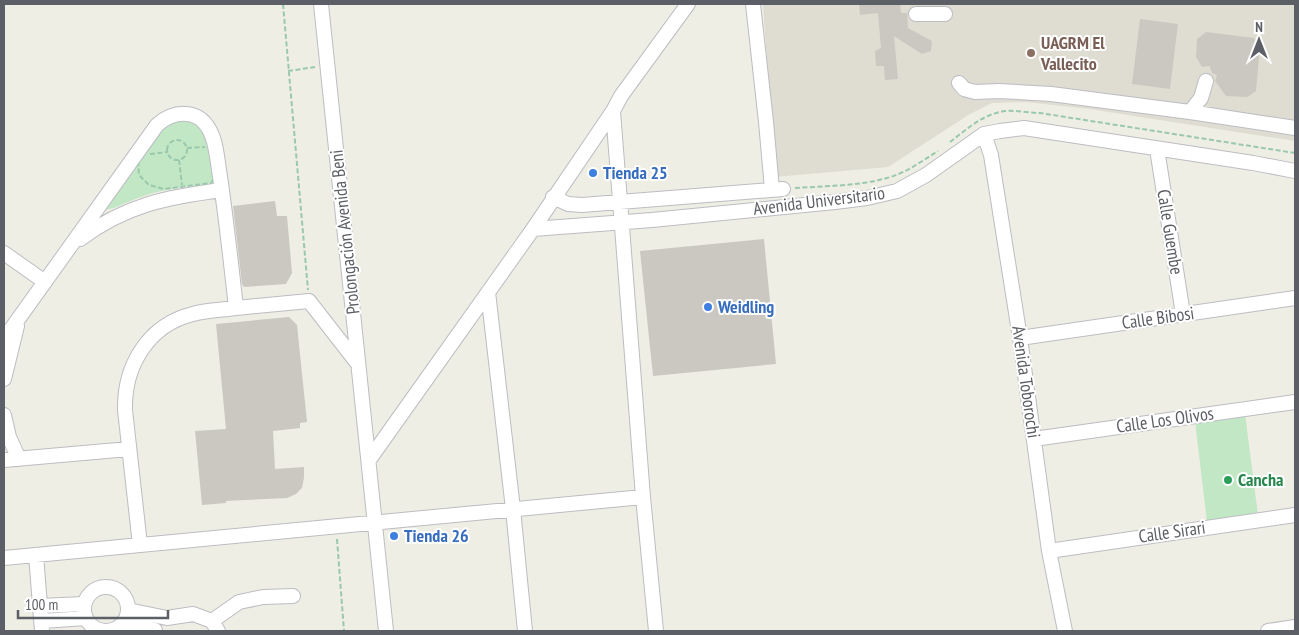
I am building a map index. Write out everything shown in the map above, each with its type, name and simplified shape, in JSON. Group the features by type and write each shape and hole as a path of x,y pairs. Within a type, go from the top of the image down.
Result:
{"street":[{"name":"Prolongación Avenida Beni","path":"321,4 374,523"},
{"path":"369,460 533,229 613,111 621,96 688,4"},
{"path":"553,197 568,204 582,205 777,189 766,122 753,4"},
{"path":"916,14 945,14"},
{"path":"1190,112 1201,98 1206,81"},
{"path":"959,83 964,89 975,92 999,91 1050,94 1295,128"},
{"path":"613,111 642,497 656,631"},
{"path":"4,339 157,126 171,116 186,113 200,118 210,129 222,190 236,308"},
{"name":"Avenida Universitario","path":"533,229 835,202 897,191 926,175 984,134 1024,128 1253,163 1295,173"},
{"name":"Avenida Toborochi","path":"984,134 991,155 1020,338 1049,551 1065,631"},
{"name":"Calle Guembe","path":"1157,149 1183,314"},
{"path":"69,247 104,222 138,206 176,196 222,190"},
{"path":"4,253 45,282"},
{"path":"488,292 514,509 525,631"},
{"name":"Calle Bibosi","path":"1020,338 1295,298"},
{"path":"140,545 125,403 127,381 139,352 148,340 176,320 192,314 309,300 359,365"},
{"path":"4,379 19,318"},
{"name":"Calle Los Olivos","path":"1034,439 1295,402"},
{"path":"4,415 9,437 19,459"},
{"path":"4,460 129,449"},
{"path":"4,558 642,497"},
{"name":"Calle Sirari","path":"1049,551 1295,516"},
{"path":"374,523 386,631"},
{"path":"36,555 42,626 85,611"},
{"path":"106,586 120,591 128,603 126,616 111,630 97,628 90,624 85,611 92,592 106,586"},
{"path":"126,616 167,618 193,614 215,626 239,602 263,597 293,596"},
{"path":"40,606 85,611"},
{"path":"126,616 155,631 167,618"},
{"path":"1268,631 1295,627"}],"path":[{"path":"283,4 309,300"},
{"path":"288,71 327,65"},
{"path":"950,142 971,125 987,116 1005,111 1040,113 1295,152"},
{"path":"185,118 193,119 206,132 212,146 215,178 211,183 164,189 149,185 139,175 138,160 162,126 169,121 185,118"},
{"path":"179,160 173,159 169,155 169,145 174,141 180,141 187,148 212,146"},
{"path":"777,189 841,185 887,179 904,172 944,147"},
{"path":"179,160 186,154 187,148"},
{"path":"179,160 182,187"},
{"path":"336,526 344,631"}],"shaded area":[{"name":"UAGRM El Vallecito","path":"763,4 1295,4 1295,141 1089,109 1026,102 992,103 970,114 888,167 775,177"}],"green space":[{"path":"193,119 206,132 215,178 211,183 158,192 112,208 102,209 155,136 169,121"},
{"path":"1245,414 1258,515 1207,522 1195,421"}],"building":[{"path":"859,4 900,4 901,13 907,13 908,28 932,41 931,51 922,54 894,36 898,79 885,80 884,66 876,66 875,51 881,48 878,13 860,15"},
{"path":"1140,19 1178,24 1170,89 1132,84"},
{"path":"1206,32 1254,38 1260,45 1256,91 1247,97 1226,96 1215,81 1217,75 1212,73 1210,66 1202,67 1196,57 1197,39"},
{"path":"275,201 277,216 287,216 292,273 286,284 244,287 242,284 233,206"},
{"name":"Weidling","path":"764,239 776,364 653,376 640,251"},
{"path":"289,317 297,325 307,422 300,423 300,428 273,431 275,469 304,467 302,488 296,494 287,498 226,501 226,503 202,505 195,431 226,429 216,324"}],"place":[{"name":"UAGRM El Vallecito","path":"1031,53"},
{"name":"Tienda 25","path":"593,173"},
{"name":"Weidling","path":"708,307"},
{"name":"Cancha","path":"1228,480"},
{"name":"Tienda 26","path":"394,536"}]}
